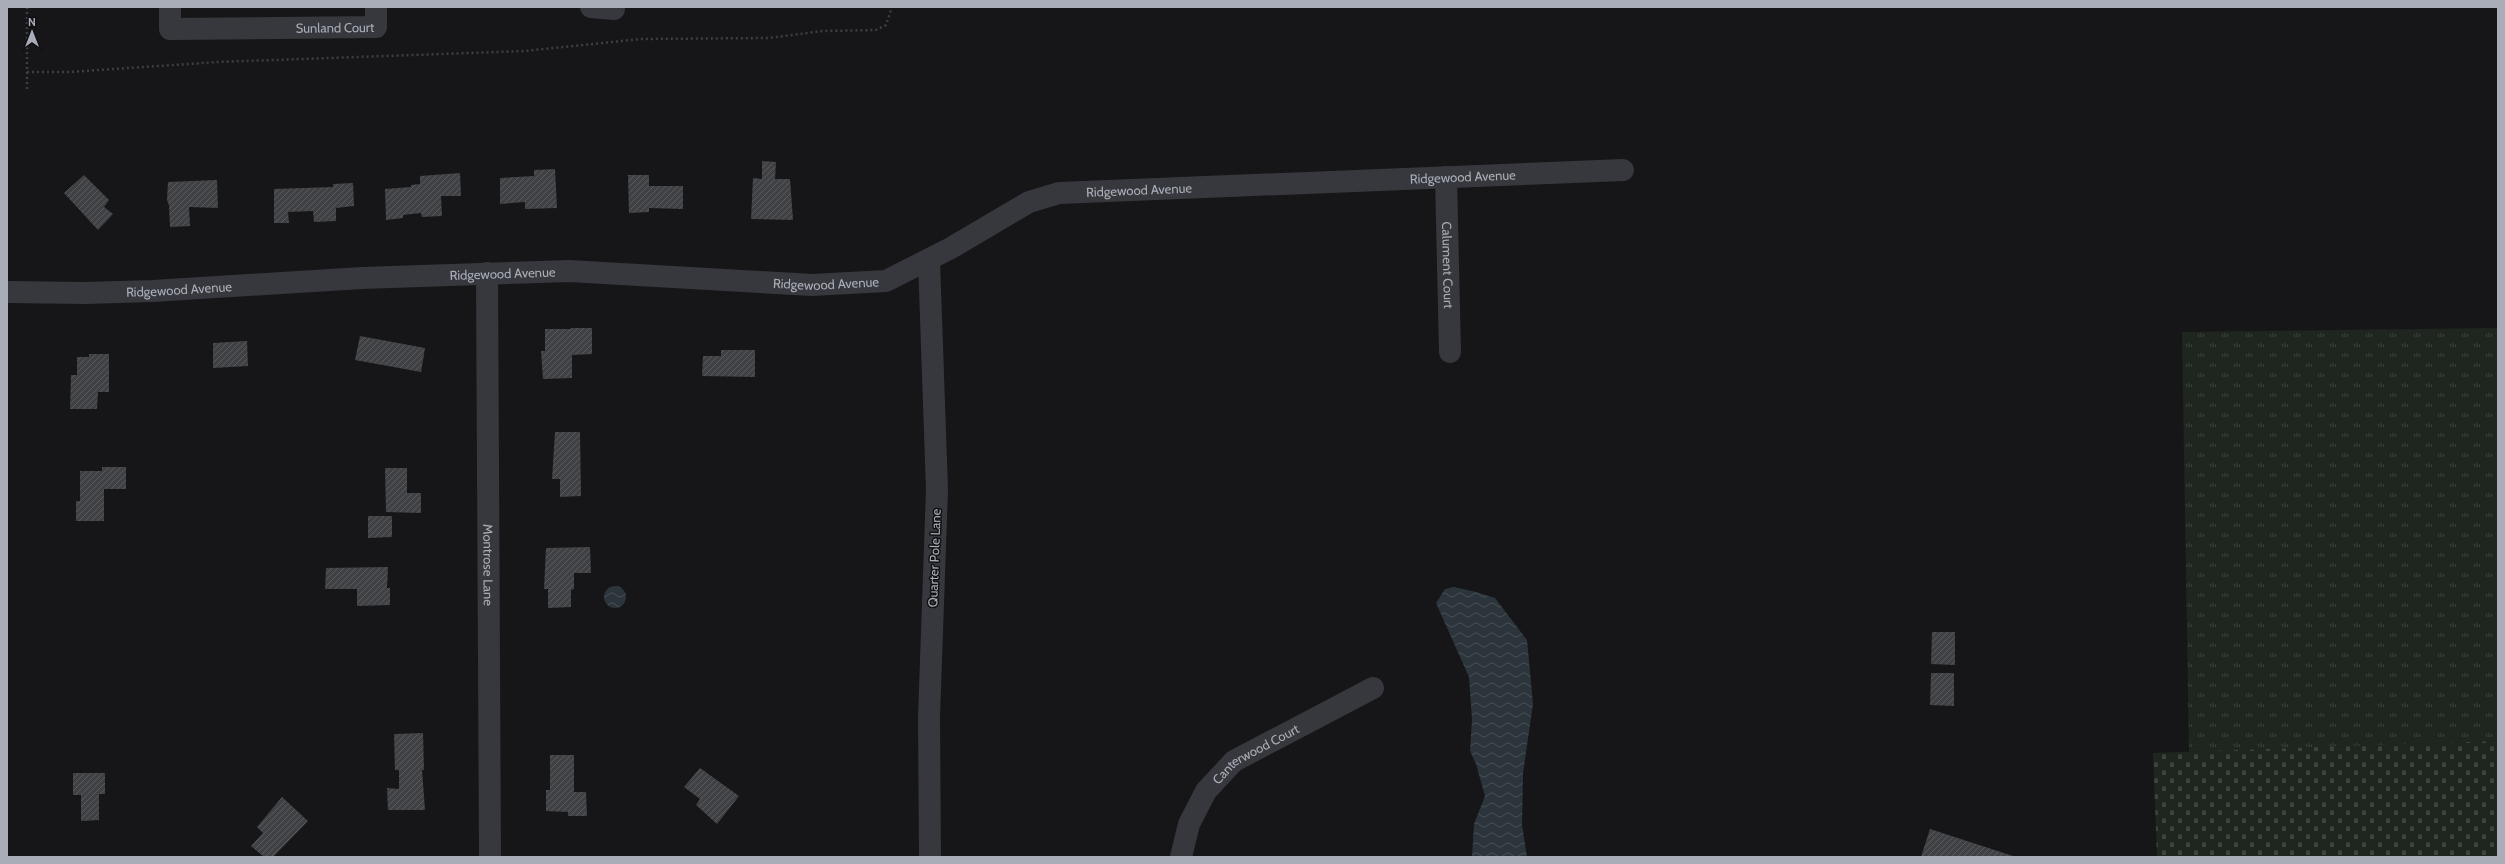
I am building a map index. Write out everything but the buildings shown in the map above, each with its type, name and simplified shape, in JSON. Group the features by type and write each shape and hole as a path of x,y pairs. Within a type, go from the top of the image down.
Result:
{"street":[{"name":"Sunland Court","path":"170,7 170,29 376,27 376,7"},
{"path":"591,7 614,9"},
{"name":"Ridgewood Avenue","path":"7,292 85,293 153,291 362,278 487,273 569,272 766,283 842,284 886,281 929,260 1029,202 1059,192 1623,170"},
{"name":"Calument Court","path":"1446,177 1450,352"},
{"name":"Quarter Pole Lane","path":"929,260 937,490 929,717 930,857"},
{"name":"Montrose Lane","path":"487,273 490,857"},
{"name":"Canterwood Court","path":"1181,857 1189,824 1206,791 1234,761 1373,688"}],"path":[{"path":"27,7 27,89"},
{"path":"27,72 69,72 218,62 488,53 641,39 770,38 823,31 876,30 886,25 892,7"}],"green space":[{"path":"2498,328 2498,741 2189,752 2182,332"},
{"path":"2498,741 2498,857 2157,857 2153,753"}],"water":[{"path":"615,586 623,589 626,597 623,605 615,608 607,605 604,597 607,589"},
{"path":"1454,587 1495,598 1527,640 1533,704 1523,773 1522,825 1527,857 1472,857 1474,824 1485,796 1476,764 1470,751 1472,720 1469,677 1436,603 1445,589"}]}
